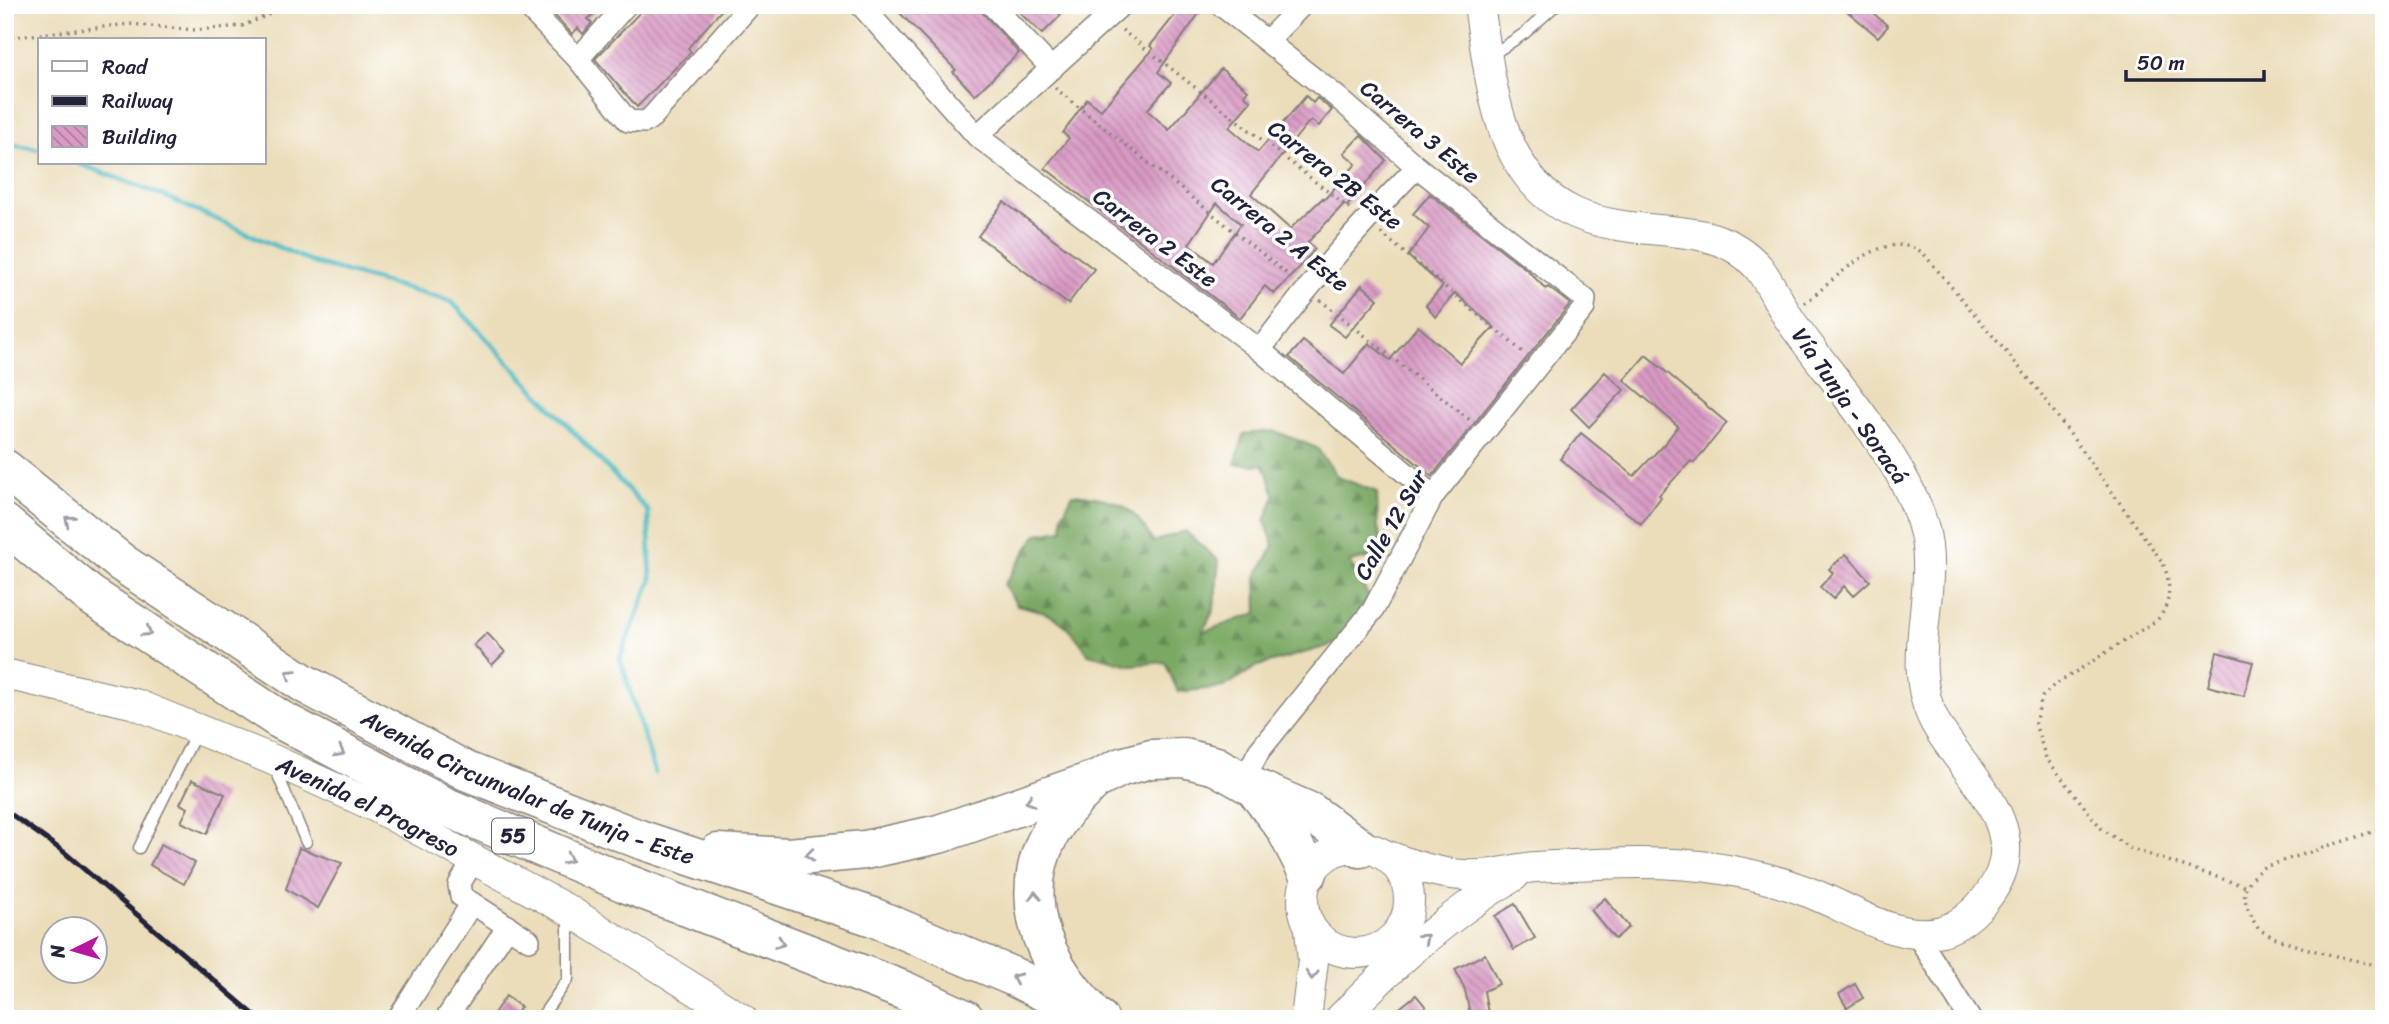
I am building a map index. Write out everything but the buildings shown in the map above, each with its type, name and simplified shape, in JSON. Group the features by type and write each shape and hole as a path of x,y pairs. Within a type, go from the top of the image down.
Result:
{"highway":[{"name":"Avenida Circunvalar de Tunja - Este","path":"5,469 122,563 305,684 466,771 639,839 873,917 1014,977 1099,1018"},
{"name":"Avenida Circunvalar de Tunja - Este","path":"5,524 90,595 279,719 444,806 625,883 905,991 965,1019"},
{"path":"639,839 726,854 789,857 864,850 939,834 1095,780 1121,767 1151,759 1184,758 1216,766 1310,812 1374,852"},
{"path":"1095,780 1066,806 1045,839 1034,878 1036,919 1049,959 1073,992 1099,1018"},
{"path":"1250,784 1285,828 1308,873"}],"main road":[{"name":"Vía Tunja - Soracá","path":"1479,5 1505,134 1522,169 1545,197 1576,214 1605,223 1701,234 1723,240 1759,269 1787,317 1901,473 1915,503 1928,550 1922,642 1927,699 1935,721 1997,807 2006,845 2002,870 1992,892 1973,914 1946,930 1917,935"},
{"name":"Avenida el Progreso","path":"5,674 135,704 271,759 374,806 475,857 742,1019"},
{"path":"1306,1019 1313,961 1310,930 1303,911 1303,892 1308,873 1323,857 1341,848 1374,852 1420,868 1454,874 1488,875 1530,868 1639,864 1709,867 1764,876 1917,935"},
{"path":"1340,1019 1397,932 1409,899 1404,875 1374,852"},
{"path":"1340,1019 1427,934 1476,898 1530,868"},
{"path":"1310,930 1328,945 1349,953 1371,951 1488,875"}],"street":[{"path":"526,5 578,59 628,121 645,122 750,5"},
{"path":"578,59 626,5"},
{"name":"Carrera 2 Este","path":"861,5 977,136 1259,350 1433,496"},
{"path":"992,5 1047,73"},
{"name":"Carrera 3 Este","path":"1221,5 1268,40 1417,167 1585,299"},
{"path":"1268,40 1302,5"},
{"path":"977,136 1114,12"},
{"path":"1259,350 1305,288 1364,220 1417,167"},
{"name":"Calle 12 Sur","path":"1250,784 1259,751 1373,610 1433,496 1584,308 1585,299"},
{"path":"475,857 459,885 461,896 529,940"},
{"path":"398,1019 472,903"},
{"path":"446,1019 508,926"},
{"path":"1917,935 1970,1019"}],"lane":[{"path":"1488,57 1525,33 1556,5"},
{"path":"139,848 198,728"},
{"path":"271,759 306,842"},
{"path":"540,1019 568,979 568,911"}],"path":[{"path":"5,38 130,24 195,30 242,26 291,5"},
{"name":"Carrera 2B Este","path":"1114,12 1537,364"},
{"name":"Carrera 2 A Este","path":"1047,73 1305,288 1486,432"},
{"path":"1787,317 1874,250 1894,243 1912,245 1923,253 2039,391 2163,563 2169,579 2167,610 2157,620 2042,697 2035,723 2046,758 2101,828 2129,848 2244,887"},
{"path":"2384,828 2264,867 2244,887 2244,901 2258,929 2290,942 2384,967"}],"green space":[{"path":"1275,431 1317,448 1338,477 1377,492 1378,527 1385,554 1350,562 1369,597 1339,643 1258,666 1224,687 1178,692 1165,662 1130,665 1088,654 1067,627 1041,612 1017,605 1004,585 1037,534 1063,530 1062,515 1073,494 1101,498 1121,505 1138,518 1153,542 1185,531 1219,561 1214,609 1203,632 1257,613 1256,577 1274,546 1265,521 1275,495 1264,465 1235,464 1244,434"}],"waterway":[{"path":"5,144 38,149"},
{"path":"80,164 164,196 314,263 451,301 648,511 651,581 620,658 655,773"}],"railway":[{"path":"5,810 64,852 259,1019"}]}
